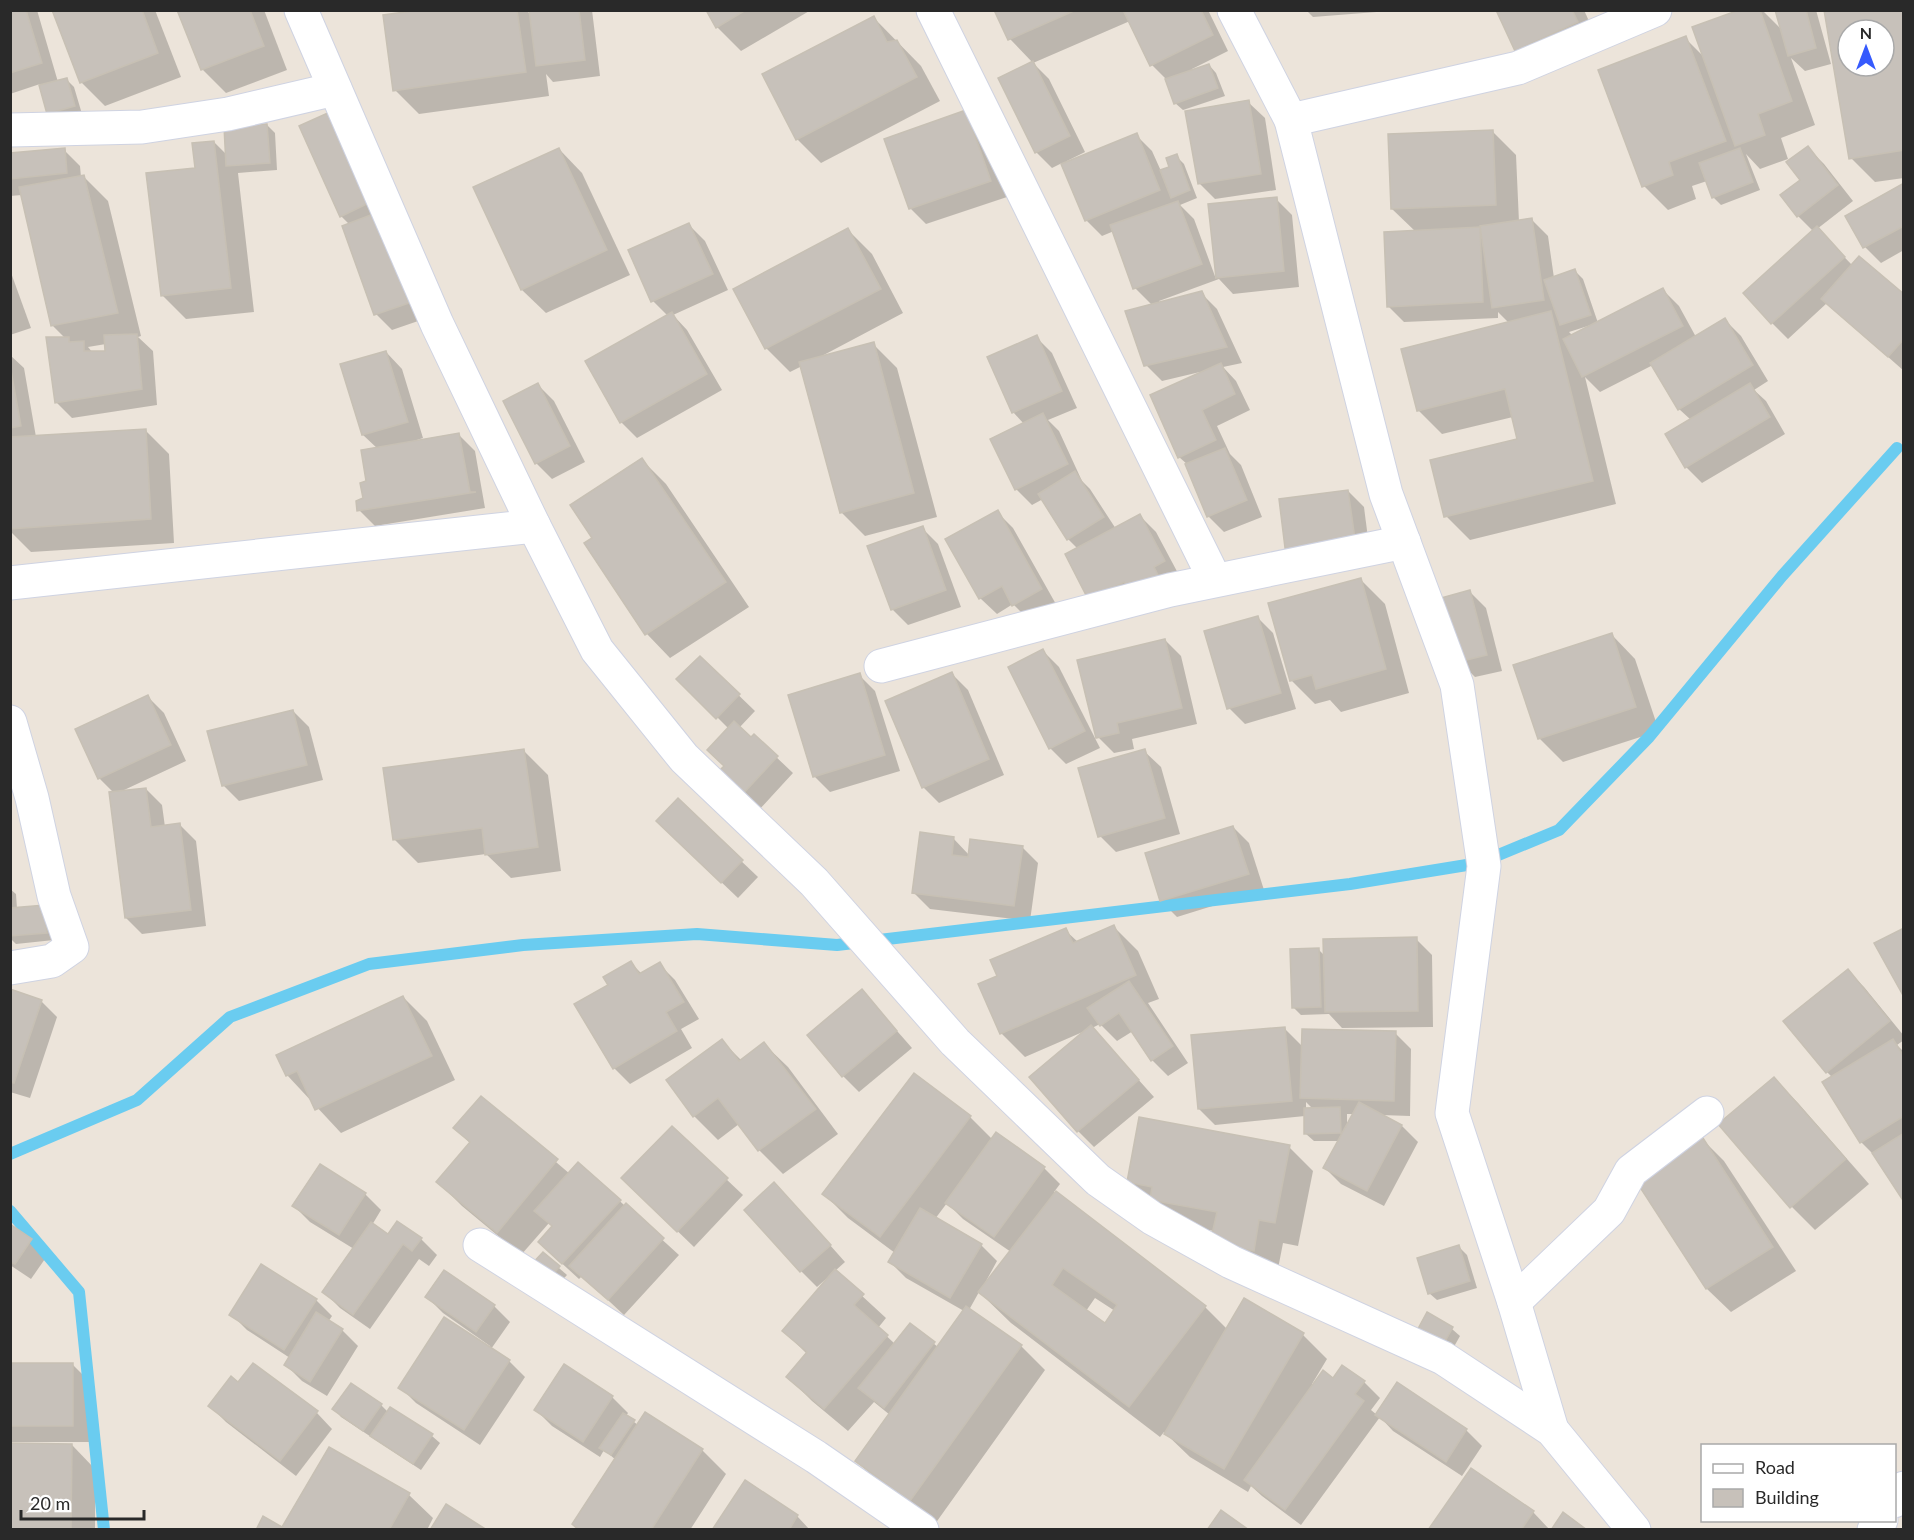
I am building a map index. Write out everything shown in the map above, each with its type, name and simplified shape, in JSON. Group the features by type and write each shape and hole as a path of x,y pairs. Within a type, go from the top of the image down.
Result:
{"street":[{"path":"301,10 437,324 534,526 597,650 684,758 814,882 955,1042 1098,1180 1152,1218 1231,1262 1443,1358 1552,1430 1634,1530"},
{"path":"933,10 1215,580"},
{"path":"1234,10 1291,120 1386,494 1457,685 1484,866 1452,1113 1514,1302 1552,1430"},
{"path":"1291,120 1518,68 1655,10"},
{"path":"10,130 142,127 228,114 335,89"},
{"path":"10,584 534,526"},
{"path":"881,666 1170,590 1404,542"},
{"path":"10,722 32,798 54,896 72,947 52,961 10,968"},
{"path":"1514,1302 1609,1211 1631,1171 1707,1113"},
{"path":"480,1245 816,1457 922,1530"}],"building":[{"path":"10,10 26,10 42,63 10,73"},
{"path":"52,10 142,10 158,53 80,83"},
{"path":"177,10 250,10 264,46 201,70"},
{"path":"420,10 517,10 526,72 393,91 383,15"},
{"path":"529,10 579,10 585,60 536,66"},
{"path":"706,10 746,10 716,28"},
{"path":"994,10 1076,10 1008,40"},
{"path":"1123,10 1201,10 1213,35 1150,66"},
{"path":"1496,10 1572,10 1578,22 1515,51"},
{"path":"1739,10 1760,10 1792,101 1758,114 1765,135 1735,146 1692,27"},
{"path":"1775,10 1806,10 1816,48 1788,56"},
{"path":"1824,10 1904,10 1904,150 1849,159"},
{"path":"874,16 887,42 897,40 917,77 796,140 762,74"},
{"path":"1686,36 1726,141 1669,162 1673,175 1642,187 1598,70"},
{"path":"1033,61 1070,136 1035,153 998,78"},
{"path":"1209,64 1218,88 1174,104 1165,79"},
{"path":"67,78 75,106 47,114 39,85"},
{"path":"1249,100 1261,174 1198,184 1185,111"},
{"path":"966,110 991,181 909,209 884,139"},
{"path":"330,112 371,202 340,217 299,126"},
{"path":"267,124 270,163 226,166 224,126"},
{"path":"1493,130 1496,205 1391,209 1388,134"},
{"path":"1137,133 1160,190 1085,221 1061,164"},
{"path":"214,141 231,288 161,296 146,173 195,168 192,143"},
{"path":"1808,146 1838,185 1797,217 1780,195 1800,180 1786,162"},
{"path":"65,148 67,173 10,179 10,153"},
{"path":"559,148 607,250 521,290 473,187"},
{"path":"1740,148 1753,182 1712,198 1699,163"},
{"path":"1177,154 1190,190 1171,198 1160,170 1169,167 1166,158"},
{"path":"84,175 118,313 51,326 19,187"},
{"path":"1904,183 1904,226 1863,248 1845,216"},
{"path":"1277,197 1284,271 1216,278 1208,204"},
{"path":"1178,201 1202,264 1133,289 1110,225"},
{"path":"376,213 409,303 374,315 342,226"},
{"path":"1532,218 1544,300 1492,308 1480,226"},
{"path":"689,223 713,274 651,302 628,250"},
{"path":"1817,226 1845,257 1771,324 1743,293"},
{"path":"1480,227 1483,302 1387,307 1384,232"},
{"path":"848,228 881,289 765,349 733,289"},
{"path":"1859,256 1904,294 1904,339 1888,357 1821,299"},
{"path":"1575,269 1591,315 1560,325 1544,280"},
{"path":"1663,288 1683,326 1582,377 1563,339"},
{"path":"1202,291 1227,347 1144,366 1125,311"},
{"path":"1551,311 1593,481 1444,517 1430,460 1517,439 1505,389 1417,411 1401,349"},
{"path":"672,312 707,374 620,423 585,361"},
{"path":"1725,318 1753,365 1678,410 1650,363"},
{"path":"137,334 142,389 55,403 46,337 69,337 69,342 84,341 84,351 105,351 104,335"},
{"path":"1037,335 1062,391 1012,413 987,357"},
{"path":"874,342 914,493 840,513 799,362"},
{"path":"386,351 408,422 362,435 340,364"},
{"path":"1221,363 1235,394 1202,410 1216,440 1178,458 1150,395"},
{"path":"10,365 21,426 10,428"},
{"path":"538,383 570,446 535,464 503,401"},
{"path":"1750,383 1770,417 1685,468 1665,434"},
{"path":"1043,413 1068,464 1015,490 990,439"},
{"path":"146,429 151,519 10,529 10,437"},
{"path":"459,433 470,492 476,492 357,511 356,501 363,498 360,483 366,481 361,450"},
{"path":"1225,448 1247,500 1207,517 1185,464"},
{"path":"642,458 726,582 645,635 584,543 592,538 570,505"},
{"path":"1075,471 1104,517 1067,540 1038,494"},
{"path":"1348,490 1356,546 1286,556 1279,499"},
{"path":"998,510 1042,589 1012,606 1002,586 979,599 945,539"},
{"path":"1140,514 1165,561 1154,567 1158,575 1129,590 1124,582 1089,601 1065,554"},
{"path":"923,526 946,590 891,610 867,546"},
{"path":"1361,578 1386,669 1316,689 1312,675 1290,681 1268,603"},
{"path":"1470,590 1487,655 1458,662 1441,598"},
{"path":"1258,616 1281,693 1227,709 1204,631"},
{"path":"1612,633 1636,707 1538,739 1513,665"},
{"path":"1165,639 1182,708 1117,723 1119,733 1096,738 1077,660"},
{"path":"1043,649 1085,731 1049,749 1008,667"},
{"path":"700,656 740,694 716,719 676,679"},
{"path":"952,672 989,759 922,788 885,701"},
{"path":"860,673 885,755 813,777 788,695"},
{"path":"148,695 171,745 98,779 75,729"},
{"path":"293,710 307,765 222,786 207,731"},
{"path":"734,721 751,737 754,734 778,756 741,796 717,773 724,766 707,750"},
{"path":"524,749 538,847 485,855 482,828 393,840 383,768"},
{"path":"1145,749 1165,818 1098,837 1078,768"},
{"path":"146,788 151,827 180,823 191,910 125,918 109,792"},
{"path":"678,798 743,860 721,883 656,821"},
{"path":"1233,826 1249,874 1160,901 1145,853"},
{"path":"920,832 954,837 952,855 968,857 970,839 1023,846 1014,906 912,893"},
{"path":"45,905 47,933 10,936 10,908"},
{"path":"1114,925 1136,975 1000,1034 978,984 997,976 990,960 1066,928 1073,943"},
{"path":"1904,928 1904,997 1874,943"},
{"path":"1417,937 1418,1011 1325,1012 1323,939"},
{"path":"1319,948 1321,1007 1292,1008 1290,949"},
{"path":"631,961 639,974 660,962 684,1002 666,1012 677,1031 613,1069 574,1004 608,985 603,977"},
{"path":"1848,969 1890,1021 1826,1073 1783,1021"},
{"path":"1129,981 1173,1046 1151,1061 1119,1013 1100,1026 1087,1008"},
{"path":"10,989 42,1000 14,1083 10,1082"},
{"path":"862,989 897,1031 842,1077 807,1035"},
{"path":"403,996 432,1056 315,1110 297,1071 286,1076 276,1055"},
{"path":"1091,1025 1139,1080 1077,1132 1029,1077"},
{"path":"1285,1027 1292,1101 1198,1109 1191,1035"},
{"path":"1302,1029 1396,1031 1394,1101 1300,1098"},
{"path":"722,1039 739,1061 764,1042 816,1109 758,1151 718,1098 693,1117 666,1080"},
{"path":"1893,1039 1904,1057 1904,1116 1860,1143 1822,1082"},
{"path":"914,1073 971,1116 880,1237 822,1194"},
{"path":"1774,1077 1846,1159 1790,1208 1718,1124"},
{"path":"481,1096 558,1159 497,1233 436,1182 470,1142 453,1128"},
{"path":"1359,1102 1402,1125 1367,1191 1323,1168"},
{"path":"1340,1107 1341,1133 1304,1134 1304,1108"},
{"path":"1139,1117 1290,1145 1275,1223 1259,1220 1254,1251 1210,1243 1217,1212 1150,1200 1152,1187 1127,1182"},
{"path":"672,1126 728,1178 677,1232 621,1178"},
{"path":"996,1132 1045,1167 994,1237 945,1203"},
{"path":"1904,1133 1904,1202 1872,1153"},
{"path":"1701,1135 1773,1247 1706,1289 1634,1178"},
{"path":"578,1162 621,1200 562,1264 538,1242 552,1226 534,1211"},
{"path":"320,1164 366,1193 339,1235 292,1206"},
{"path":"774,1182 831,1245 800,1272 744,1210"},
{"path":"1056,1191 1206,1306 1129,1407 978,1292","holes":["1063,1268 1117,1305 1105,1323 1052,1285"]},
{"path":"626,1203 664,1238 608,1300 569,1266"},
{"path":"920,1208 982,1244 950,1298 888,1262"},
{"path":"397,1221 422,1238 412,1251 403,1244 353,1315 322,1292 371,1222 388,1234"},
{"path":"10,1224 32,1239 15,1264 10,1262"},
{"path":"1459,1245 1470,1281 1428,1294 1417,1258"},
{"path":"543,1252 560,1266 548,1281 530,1266"},
{"path":"261,1264 317,1299 284,1350 229,1315"},
{"path":"835,1269 864,1294 854,1305 888,1335 824,1409 786,1377 807,1352 782,1331"},
{"path":"444,1270 495,1305 476,1332 425,1297"},
{"path":"1244,1298 1304,1333 1224,1469 1164,1434"},
{"path":"966,1306 1022,1345 910,1501 855,1461"},
{"path":"316,1312 343,1329 310,1382 284,1365"},
{"path":"1427,1312 1453,1327 1438,1354 1412,1340"},
{"path":"444,1317 510,1360 464,1430 398,1388"},
{"path":"910,1323 935,1342 884,1408 858,1388"},
{"path":"10,1363 73,1363 73,1426 10,1426"},
{"path":"253,1363 318,1411 280,1461 208,1406 231,1376 238,1382"},
{"path":"564,1364 613,1396 583,1442 534,1410"},
{"path":"1342,1365 1365,1381 1355,1394 1364,1401 1285,1510 1244,1480 1323,1370 1333,1378"},
{"path":"1397,1382 1467,1429 1446,1462 1375,1415"},
{"path":"351,1383 382,1404 363,1431 332,1409"},
{"path":"390,1407 433,1434 413,1464 370,1436"},
{"path":"645,1412 703,1449 651,1530 579,1530 572,1524"},
{"path":"623,1413 635,1420 611,1455 599,1448"},
{"path":"10,1443 72,1444 71,1530 10,1530"},
{"path":"329,1447 410,1493 389,1530 256,1530 263,1516 282,1527"},
{"path":"1471,1468 1534,1511 1521,1530 1428,1530"},
{"path":"745,1480 798,1515 789,1530 712,1530"},
{"path":"446,1504 487,1530 430,1530"},
{"path":"1221,1510 1249,1530 1207,1530"},
{"path":"1563,1512 1587,1530 1551,1530"}],"waterway":[{"path":"10,1154 137,1100 230,1017 369,964 523,945 697,934 837,945 1350,884 1479,863 1559,830 1649,737 1782,576 1897,448"},
{"path":"10,1211 79,1292 104,1530"}]}
